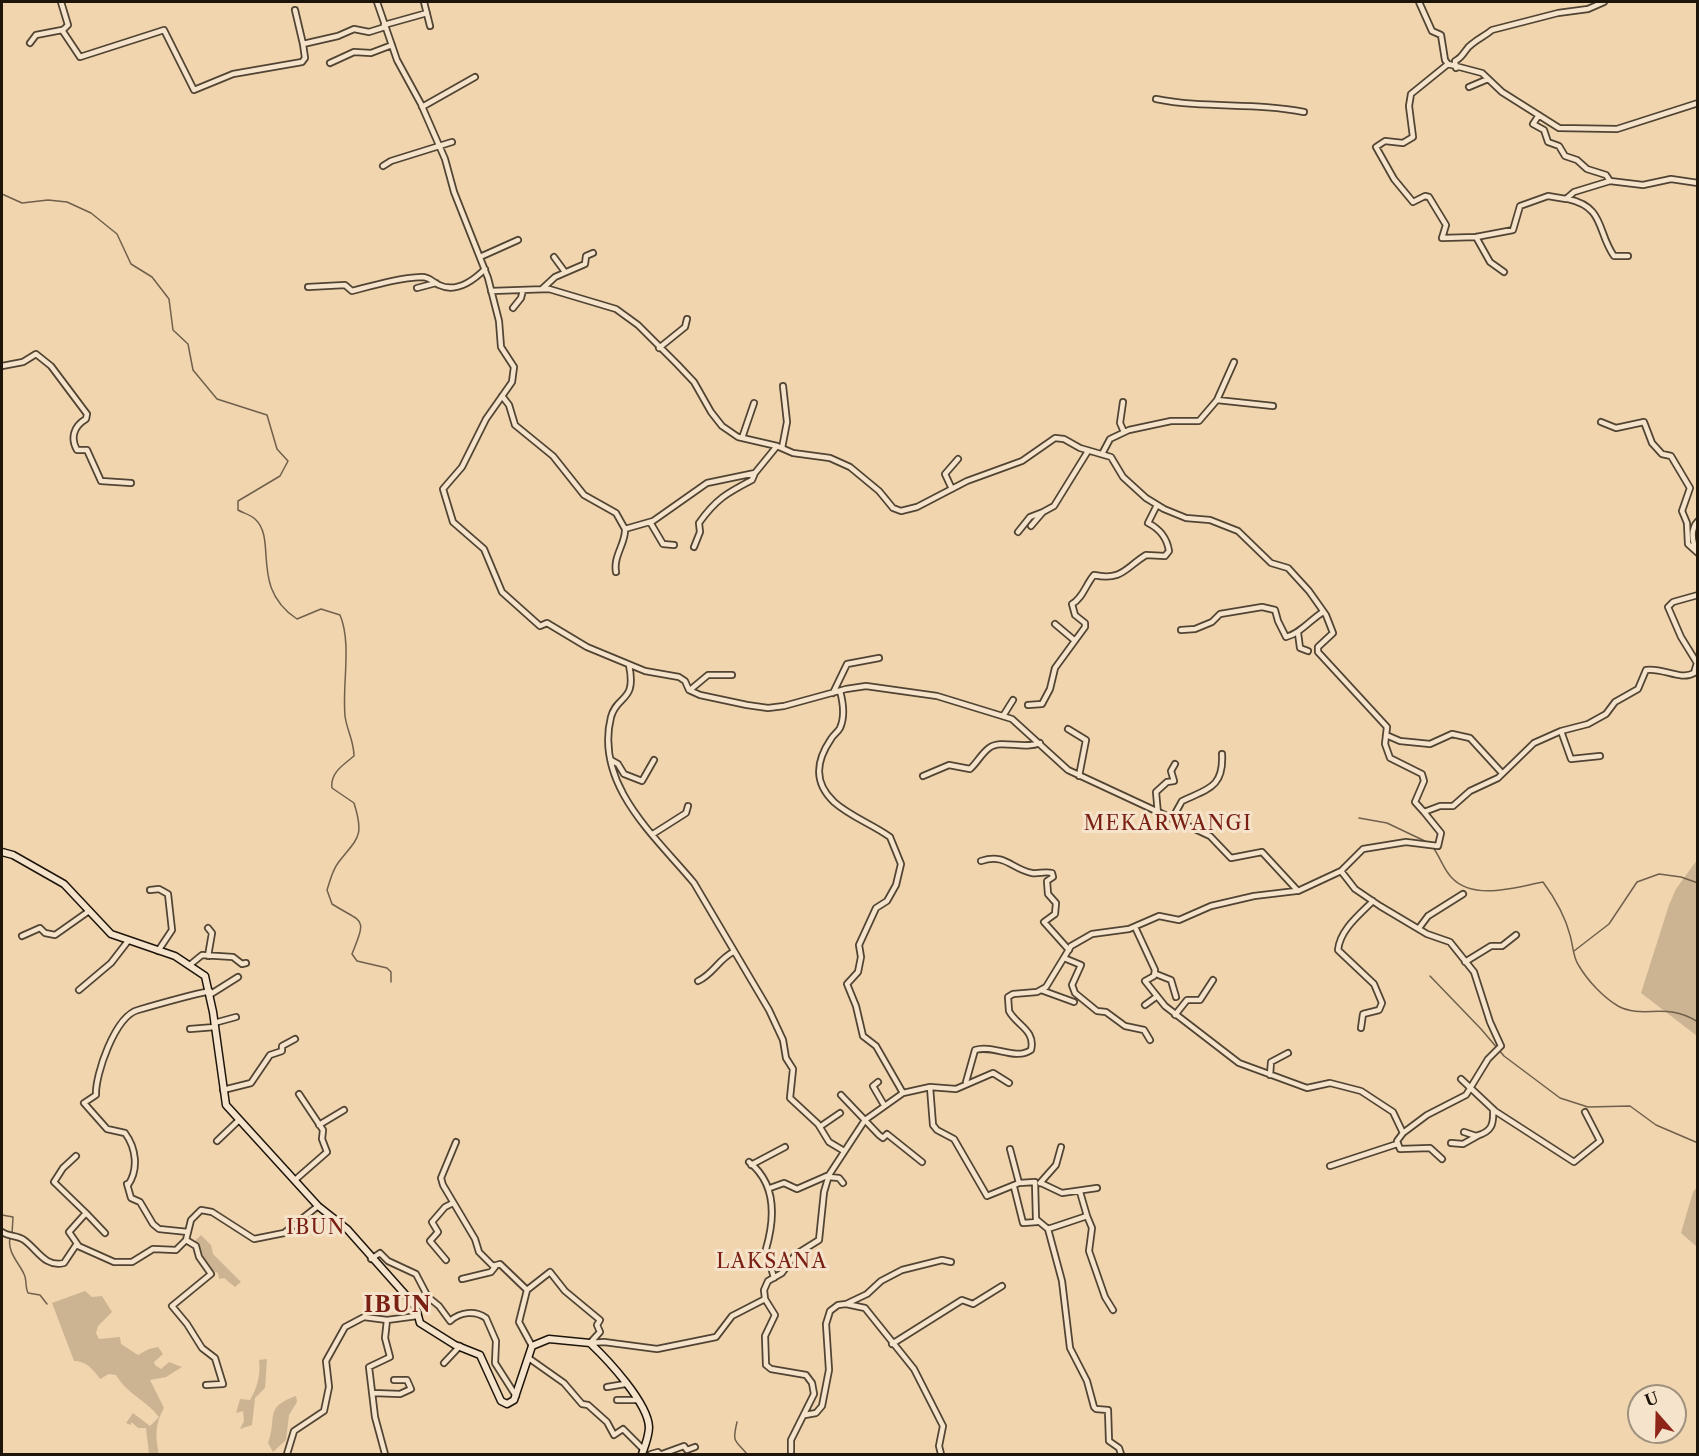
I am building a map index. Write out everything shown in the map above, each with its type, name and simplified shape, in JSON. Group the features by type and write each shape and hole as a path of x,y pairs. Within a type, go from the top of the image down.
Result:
{"main road":[{"path":"2,852 13,855 64,884 106,930 128,941 191,964 205,976 210,992 226,1105 318,1206 346,1229 411,1301 416,1308 417,1316 426,1328 480,1355 501,1401 510,1403 516,1396 530,1359 532,1346 549,1339 590,1343 638,1400 648,1421 649,1432 643,1452"}],"street":[{"path":"30,43 36,35 63,30 68,26 61,2"},
{"path":"377,2 392,45 438,145 491,291 499,318 501,346 514,367 512,382 480,428 462,467 443,489 453,522 484,549 498,586 520,611 540,626 547,623 582,644 645,672 679,677 690,690 700,695 768,708 866,686 927,694 1012,719 1063,766 1158,814 1210,836 1231,858 1262,852 1298,891"},
{"path":"424,2 430,26"},
{"path":"1419,2 1432,31 1441,35 1445,60 1448,64 1456,68 1477,71 1502,92 1559,128 1617,129 1698,104"},
{"path":"1456,68 1455,61 1463,57 1469,45 1486,37 1492,30 1558,13 1588,9 1604,2"},
{"path":"63,30 79,57 164,30 194,90 233,74 302,62 305,58 295,9"},
{"path":"303,44 338,36 354,29 369,32 427,13"},
{"path":"330,63 354,52 370,53 392,45"},
{"path":"1448,64 1411,94 1409,106 1413,137 1403,143 1385,141 1376,149 1395,180 1413,202 1429,196 1446,225 1442,238 1476,237 1515,229 1517,210 1522,205 1548,196 1579,202 1598,217 1612,254 1628,256"},
{"path":"422,107 475,77"},
{"path":"1469,87 1488,79"},
{"path":"1156,99 1186,105 1287,108 1304,112"},
{"path":"1539,116 1532,122 1543,130 1549,142 1559,146 1565,156 1577,160 1587,169 1606,175 1610,181"},
{"path":"383,166 452,142"},
{"path":"1568,199 1574,192 1610,181 1643,185 1671,179 1698,183"},
{"path":"1476,237 1491,263 1503,272"},
{"path":"480,257 518,240"},
{"path":"542,289 549,280 585,264 586,256 594,253"},
{"path":"554,257 565,272"},
{"path":"308,287 345,285 352,291 396,280 424,277 447,287 460,286 473,280 484,269"},
{"path":"417,288 436,283"},
{"path":"491,291 542,289 578,296 616,309 638,325 694,382 722,426 742,438 780,447 793,453 830,458 850,467 879,491 893,508 901,511 917,507 952,489 1022,461 1055,438 1064,439 1088,451 1111,457 1123,477 1157,505 1186,518 1210,520 1238,531 1271,563 1288,568 1323,612 1333,633 1317,648 1318,652 1387,727 1385,747 1390,758 1401,766 1418,772 1424,778 1415,802 1441,833 1442,839 1436,847 1406,842 1363,849 1341,871 1298,891 1239,899 1205,908 1179,920 1159,916 1135,927 1092,934 1075,943 1050,983 1041,990"},
{"path":"513,308 521,298 523,290"},
{"path":"659,348 684,327 687,319"},
{"path":"2,366 23,362 36,354 51,366 87,414 86,419 77,425 73,439 77,450 87,450 101,481 131,483"},
{"path":"1102,454 1110,439 1124,432 1172,422 1199,421 1217,400 1234,363"},
{"path":"694,547 700,532 699,524 711,506 727,491 752,480 755,473 780,447 787,422 783,386"},
{"path":"502,396 509,405 519,429 553,456 584,495 616,513 625,529 614,561 616,572"},
{"path":"1217,400 1273,406"},
{"path":"1122,402 1120,423 1124,432"},
{"path":"742,438 754,403"},
{"path":"1601,422 1616,428 1644,423 1653,445 1662,454 1672,458 1690,488 1682,511 1687,524 1688,544 1698,553"},
{"path":"1018,532 1030,518 1054,506 1088,451"},
{"path":"952,489 945,474 958,459"},
{"path":"625,529 650,522 707,483 755,473"},
{"path":"1028,705 1038,707 1041,704 1050,689 1054,668 1085,623 1075,615 1072,604 1084,592 1091,578 1094,575 1116,576 1125,573 1146,555 1165,556 1169,551 1167,541 1156,527 1148,523 1157,505"},
{"path":"1031,526 1043,512"},
{"path":"1698,521 1693,529 1693,545 1698,553"},
{"path":"650,522 664,545 674,545"},
{"path":"1425,812 1440,806 1453,806 1470,791 1498,778 1526,748 1561,731 1588,723 1606,714 1615,702 1638,689 1646,670 1666,670 1681,676 1694,673 1697,663 1681,637 1668,607 1673,602 1698,595"},
{"path":"1181,630 1195,629 1212,622 1220,614 1266,607 1275,610 1285,637 1298,633 1307,622 1323,612"},
{"path":"1055,624 1074,640"},
{"path":"1298,633 1300,648 1308,651"},
{"path":"833,693 847,664 877,658 875,651"},
{"path":"629,664 631,679 628,695 616,708 610,727 611,760 621,793 676,866 693,882 769,1010 785,1043 786,1058 793,1069 790,1098 821,1126 829,1142 844,1151"},
{"path":"690,690 708,675 732,675"},
{"path":"840,691 843,704 841,725 829,743 818,768 818,776 835,803 865,824 890,837 901,862 896,888 887,901 877,906 860,944 861,956 858,972 847,984 856,1006 863,1036 876,1046 903,1093"},
{"path":"1003,716 1013,700"},
{"path":"1068,729 1086,740 1080,776"},
{"path":"1561,731 1571,759 1600,756"},
{"path":"1386,735 1400,741 1430,744 1452,734 1470,738 1502,773"},
{"path":"923,776 949,765 970,770 986,750 996,744 1031,746 1040,743"},
{"path":"1172,819 1182,801 1203,794 1213,785 1221,774 1222,754"},
{"path":"611,760 618,764 624,774 642,781 654,760"},
{"path":"1158,814 1156,792 1167,782 1174,781 1171,771 1175,764"},
{"path":"653,834 686,813 687,806"},
{"path":"981,861 994,857 1011,862 1031,873 1052,873 1053,877 1047,881 1048,892 1056,903 1053,909 1055,914 1044,922 1069,950"},
{"path":"1330,1166 1397,1144 1402,1133 1427,1114 1462,1098 1472,1087 1488,1059 1501,1046 1490,1022 1474,972 1450,942 1419,928 1373,901 1355,889 1341,871"},
{"path":"150,890 159,889 168,894 172,930 158,951"},
{"path":"1419,928 1428,916 1463,894"},
{"path":"1361,1028 1363,1014 1379,1010 1382,1003 1375,986 1338,950 1339,940 1373,901"},
{"path":"22,936 38,928 56,935 90,911"},
{"path":"1135,927 1156,974 1171,981 1176,997"},
{"path":"208,928 212,933 208,956"},
{"path":"1465,962 1491,946 1502,946 1516,935"},
{"path":"79,990 110,963 128,941"},
{"path":"698,981 709,975 720,959 733,952"},
{"path":"191,964 199,956 232,957 242,964 246,963"},
{"path":"1064,958 1081,965 1072,985 1075,993 1096,1011 1107,1012 1125,1026 1144,1030 1150,1040"},
{"path":"1156,974 1145,982 1156,997 1175,1015 1239,1064 1307,1088 1330,1083 1361,1091 1393,1112 1402,1133"},
{"path":"188,1232 159,1229 153,1224 140,1202 131,1198 128,1184 136,1171 132,1143 125,1133 107,1129 84,1103 96,1095 95,1085 105,1049 127,1019 137,1010 210,992 238,977"},
{"path":"1175,1015 1187,1000 1200,1000 1213,980"},
{"path":"966,1082 975,1050 994,1048 1025,1054 1031,1050 1029,1034 1024,1025 1010,1015 1007,1000 1013,994 1041,990 1074,1002"},
{"path":"1145,1005 1156,997"},
{"path":"190,1029 215,1025 236,1017"},
{"path":"223,1090 251,1083 270,1055 282,1051 283,1046 295,1039"},
{"path":"1270,1076 1271,1062 1288,1053"},
{"path":"791,1452 791,1440 814,1394 810,1378 800,1373 771,1369 766,1365 765,1336 775,1315 765,1299 766,1284 782,1273 795,1255 819,1240 824,1192 829,1176 865,1120 903,1093 930,1087 956,1089 966,1082 993,1073 1009,1083"},
{"path":"1461,1079 1493,1109 1575,1162 1600,1141 1585,1112"},
{"path":"878,1082 873,1086 884,1106"},
{"path":"930,1087 933,1125 937,1130 954,1139 987,1196 1014,1187 1019,1183 1041,1183 1062,1193 1097,1188"},
{"path":"295,1180 327,1153 322,1139 324,1132 298,1094"},
{"path":"841,1095 882,1137 887,1134 922,1162"},
{"path":"1451,1143 1463,1144 1494,1123 1493,1109"},
{"path":"319,1125 344,1110"},
{"path":"821,1126 840,1113"},
{"path":"217,1142 239,1120"},
{"path":"1464,1132 1479,1135"},
{"path":"456,1142 441,1178 482,1256 495,1267"},
{"path":"1397,1144 1402,1150 1430,1148 1442,1159"},
{"path":"774,1278 766,1249 770,1240 772,1213 770,1188 757,1168 750,1163 785,1147"},
{"path":"1041,1183 1056,1166 1061,1147"},
{"path":"1010,1149 1019,1183"},
{"path":"76,1156 63,1168 54,1182 105,1233"},
{"path":"770,1188 784,1183 797,1189 829,1176 839,1178 843,1183"},
{"path":"1035,1182 1037,1222"},
{"path":"1014,1187 1023,1223 1037,1222 1048,1229 1062,1281 1070,1348 1087,1381 1094,1407 1108,1410 1109,1441 1119,1448 1121,1455"},
{"path":"1080,1192 1092,1228 1089,1251 1105,1297 1113,1310"},
{"path":"446,1260 430,1241 438,1232 432,1222 453,1203"},
{"path":"86,1213 69,1232 78,1245 108,1261 132,1262 153,1249 176,1250 186,1240 196,1212 206,1209 234,1224 251,1239 285,1233 318,1206"},
{"path":"1048,1229 1087,1216"},
{"path":"2,1232 7,1236 19,1238 41,1257 56,1264 64,1263 71,1248 78,1245"},
{"path":"186,1240 196,1246 199,1257 211,1274 172,1306 187,1324 201,1348 212,1354 218,1365 223,1384 207,1385"},
{"path":"371,1259 380,1253 388,1261 414,1273 428,1298 442,1309 450,1321 457,1315 474,1312 486,1318 496,1341 495,1363 516,1396"},
{"path":"805,1415 816,1413 822,1406 828,1380 826,1319 835,1307 867,1294 881,1281 903,1270 942,1260 951,1262"},
{"path":"462,1279 491,1272 500,1264 506,1267 527,1290"},
{"path":"532,1346 519,1322 527,1290 550,1272 565,1291 600,1320 597,1325 600,1332 590,1343"},
{"path":"892,1344 962,1300 973,1304 1002,1286"},
{"path":"590,1343 604,1342 652,1349 712,1338 720,1333 732,1316 765,1299"},
{"path":"846,1304 868,1310 892,1344 910,1362 943,1426 939,1446 941,1455"},
{"path":"287,1455 294,1431 324,1411 329,1387 326,1361 340,1333 350,1323 364,1317 387,1320 417,1316"},
{"path":"385,1455 375,1417 369,1365 390,1357 385,1338 387,1320"},
{"path":"444,1363 460,1346"},
{"path":"530,1359 564,1383 583,1405 588,1405 607,1422 614,1435 623,1429 643,1452"},
{"path":"373,1393 400,1394 411,1389 407,1380 394,1380"},
{"path":"607,1388 625,1384"},
{"path":"617,1400 638,1400"},
{"path":"651,1455 658,1452 661,1455 684,1446 687,1450 695,1447"}],"shaded area":[{"path":"1697,860 1697,1036 1641,993 1669,905 1676,889"},
{"path":"1697,1187 1697,1247 1681,1233 1693,1192"},
{"path":"201,1235 211,1245 213,1254 241,1282 235,1287 224,1278 219,1279 218,1273 199,1265 204,1258 198,1255 193,1243"},
{"path":"85,1291 92,1297 102,1296 112,1312 98,1326 96,1333 99,1339 120,1337 121,1344 138,1355 158,1347 163,1354 154,1362 155,1365 161,1369 169,1362 182,1367 166,1377 150,1380 164,1408 157,1431 159,1454 149,1454 146,1428 138,1428 131,1422 131,1425 126,1423 133,1413 150,1426 159,1417 154,1411 120,1382 116,1375 109,1374 100,1379 89,1366 74,1361 52,1303"},
{"path":"267,1359 265,1388 255,1398 252,1425 240,1429 244,1421 243,1411 236,1413 240,1399 250,1400 258,1381 259,1360"},
{"path":"296,1396 297,1402 289,1415 286,1440 273,1452 268,1443 275,1409 286,1400"}],"waterway":[{"path":"2,194 22,203 48,200 67,202 91,213 117,234 131,264 152,277 169,299 173,330 188,344 193,370 217,399 267,415 277,449 288,461 280,476 238,501 238,510 255,519 261,528 265,539 269,579 273,593 282,606 297,619 321,609 340,615 344,626 346,651 344,704 354,756 335,774 332,788 354,803 359,831 354,842 334,869 327,890 332,904 360,922 360,933 352,954 357,961 387,968 391,972 391,982"},
{"path":"1359,818 1387,823 1429,843"},
{"path":"1432,846 1452,878 1472,889 1496,891 1543,882 1565,921 1577,963 1601,993 1618,1006 1628,1010 1665,1011 1686,1016 1698,1022"},
{"path":"1574,951 1609,924 1637,882 1659,874 1681,877 1698,883"},
{"path":"1430,976 1504,1056 1560,1098 1588,1107 1630,1106 1656,1125 1698,1143"},
{"path":"2,1215 13,1217 12,1234"},
{"path":"10,1238 10,1248 25,1276 28,1293 40,1295 47,1304"},
{"path":"737,1422 736,1441 747,1454"}],"district":[{"name":"MEKARWANGI","path":"1168,824"},
{"name":"IBUN","path":"316,1228"},
{"name":"LAKSANA","path":"772,1262"},
{"name":"IBUN","path":"398,1306"}]}
